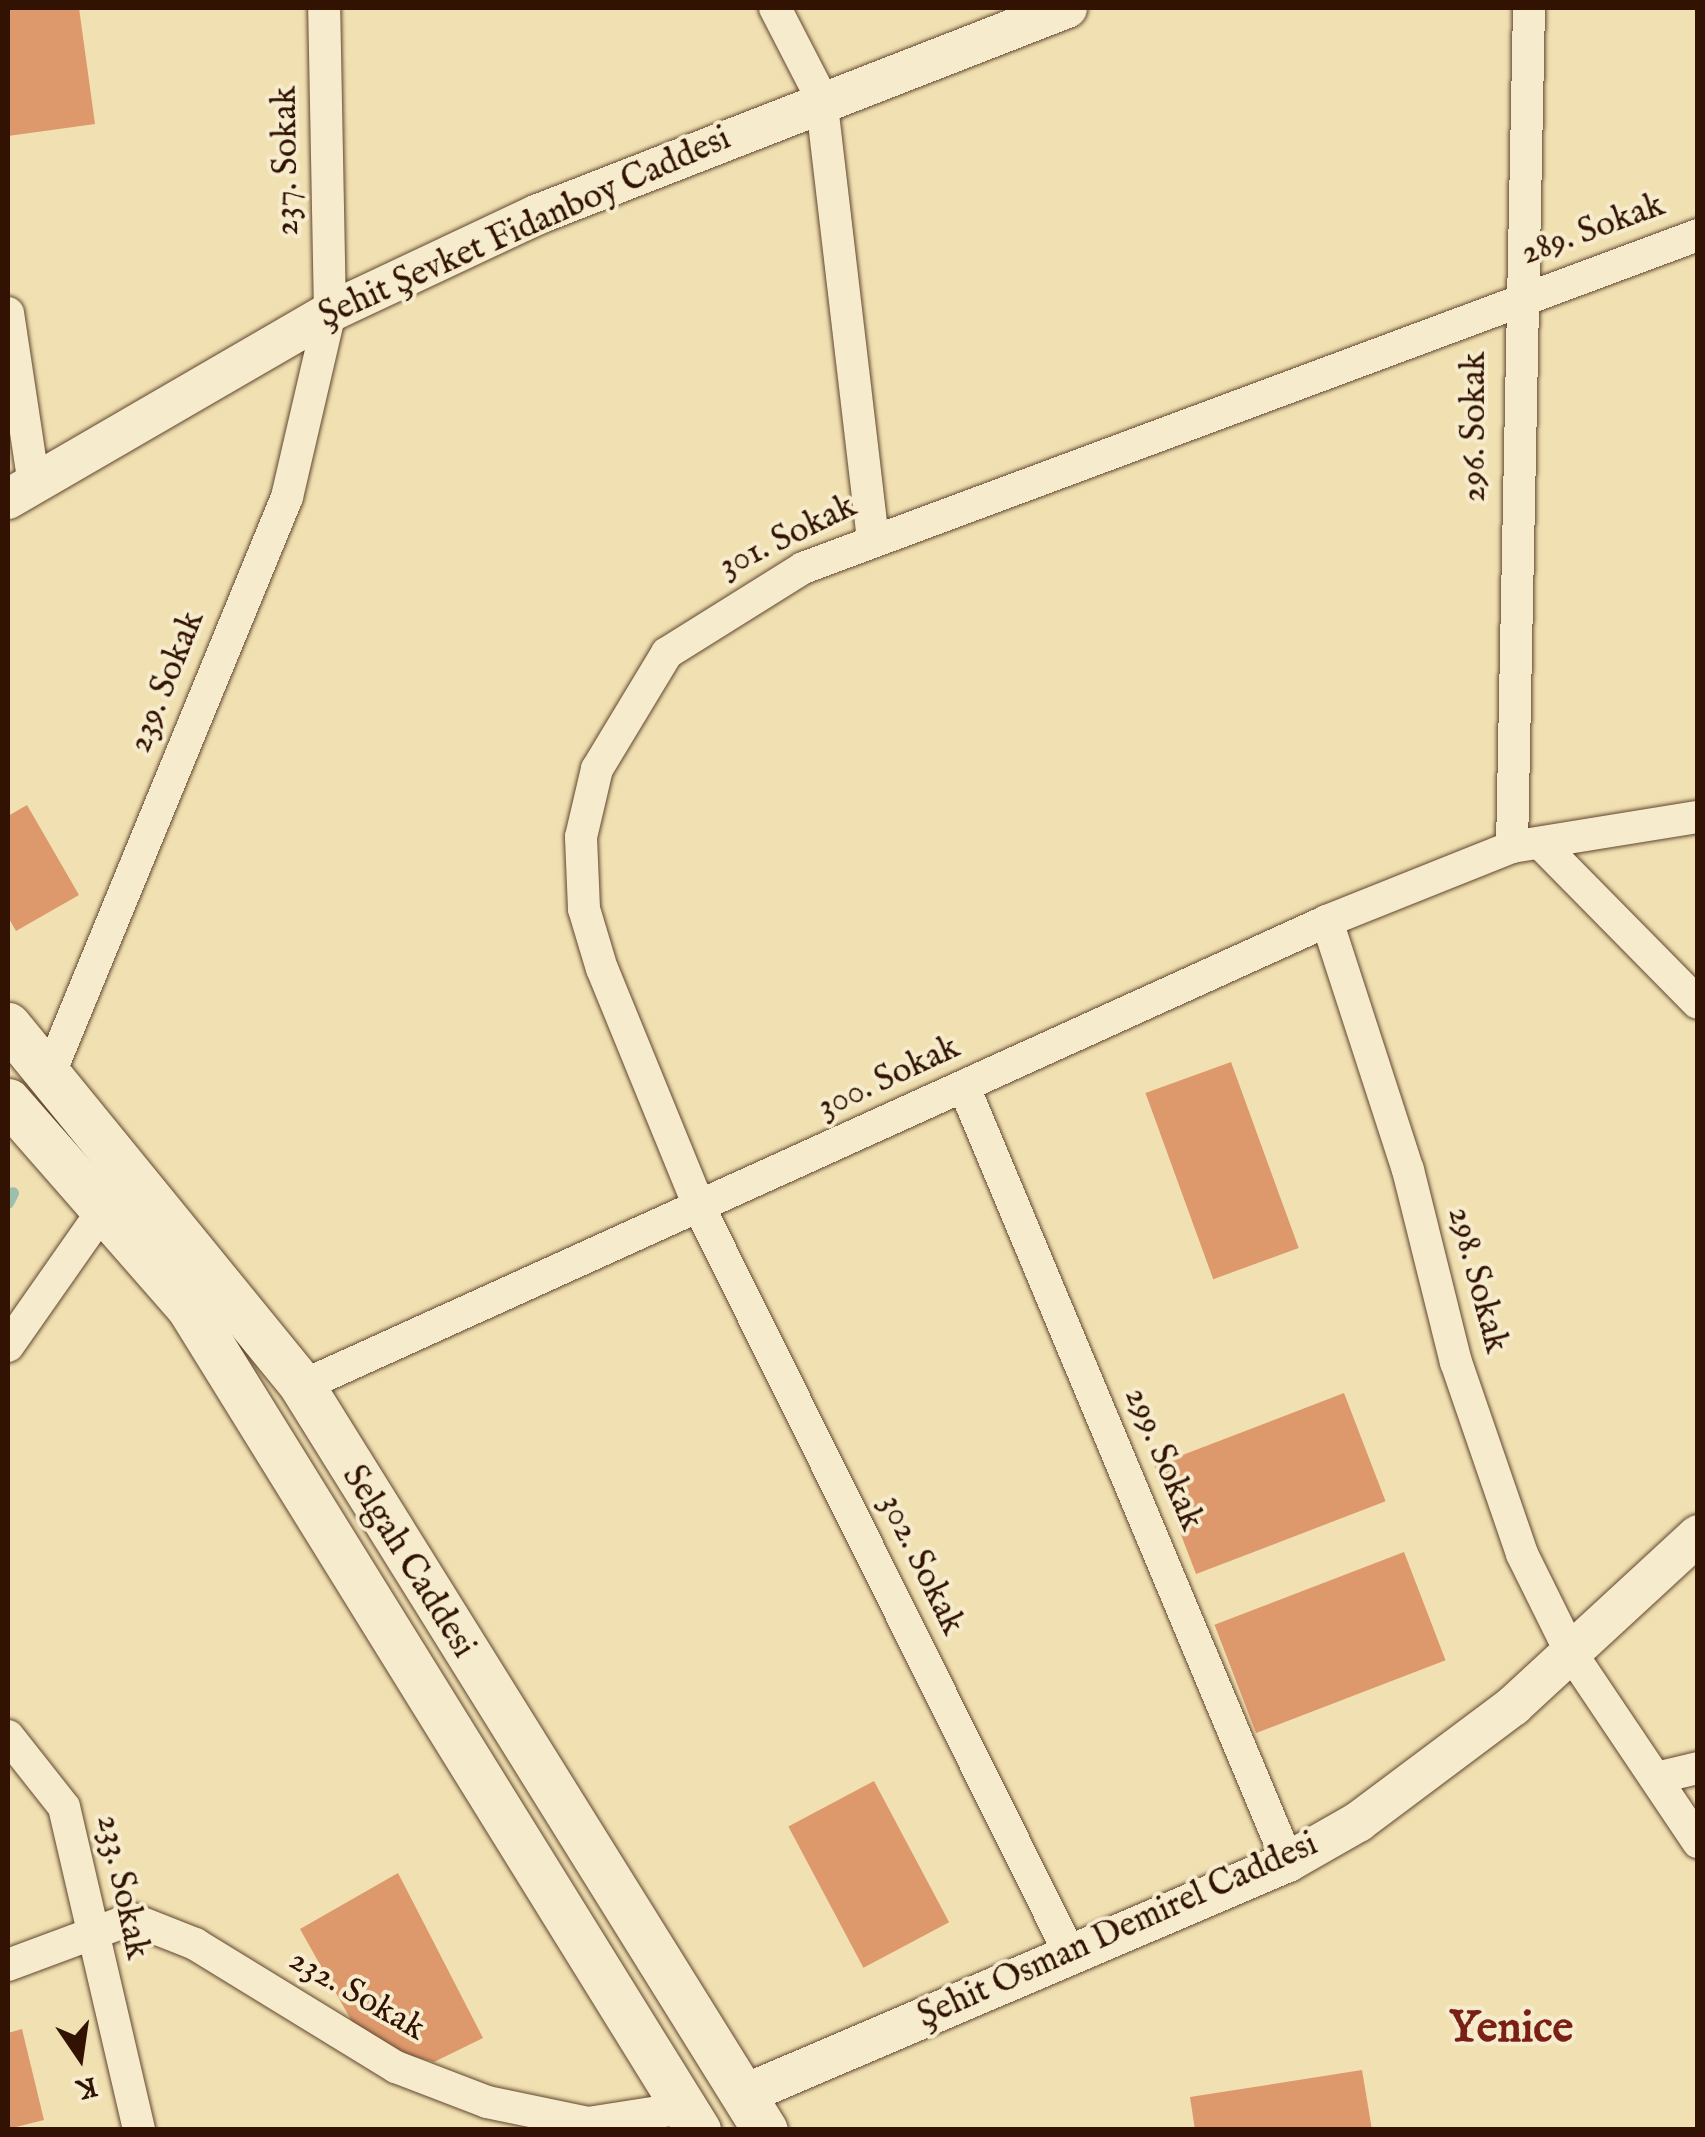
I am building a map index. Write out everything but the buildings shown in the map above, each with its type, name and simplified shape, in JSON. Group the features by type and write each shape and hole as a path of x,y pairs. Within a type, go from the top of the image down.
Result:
{"main road":[{"name":"Selgah Caddesi","path":"8,1025 302,1386 754,2112"},
{"name":"Selgah Caddesi","path":"8,1106 189,1308 254,1406 691,2119"}],"street":[{"name":"237. Sokak","path":"324,8 330,312"},
{"path":"775,8 821,98 873,538"},
{"name":"Şehit Şevket Fidanboy Caddesi","path":"21,492 330,312 821,98 1067,8"},
{"name":"296. Sokak","path":"1526,846 1516,300 1529,8"},
{"name":"289. Sokak","path":"1516,300 1698,235"},
{"name":"301. Sokak","path":"701,1211 584,909 582,838 597,769 667,653 803,568 873,538 1516,300"},
{"name":"239. Sokak","path":"50,1073 286,497 330,312"},
{"path":"8,313 21,492"},
{"name":"300. Sokak","path":"302,1386 701,1211 1326,921 1526,846 1698,817"},
{"path":"1526,846 1698,1004"},
{"name":"298. Sokak","path":"1326,921 1408,1170 1456,1362 1522,1554 1571,1653 1698,1842"},
{"name":"299. Sokak","path":"964,1087 1288,1862"},
{"path":"8,1346 104,1210"},
{"name":"302. Sokak","path":"701,1211 1070,1954"},
{"name":"Şehit Osman Demirel Caddesi","path":"754,2112 1070,1954 1288,1862 1443,1762 1571,1653 1698,1535"},
{"name":"233. Sokak","path":"8,1736 64,1807 89,1936 139,2130"},
{"path":"1656,1778 1698,1768"},
{"name":"232. Sokak","path":"8,1965 132,1919 156,1925 396,2068 486,2102 588,2122 691,2119"}],"waterway":[{"path":"8,1203 13,1193"}],"district":[{"name":"Yenice","path":"1511,2029"}]}
